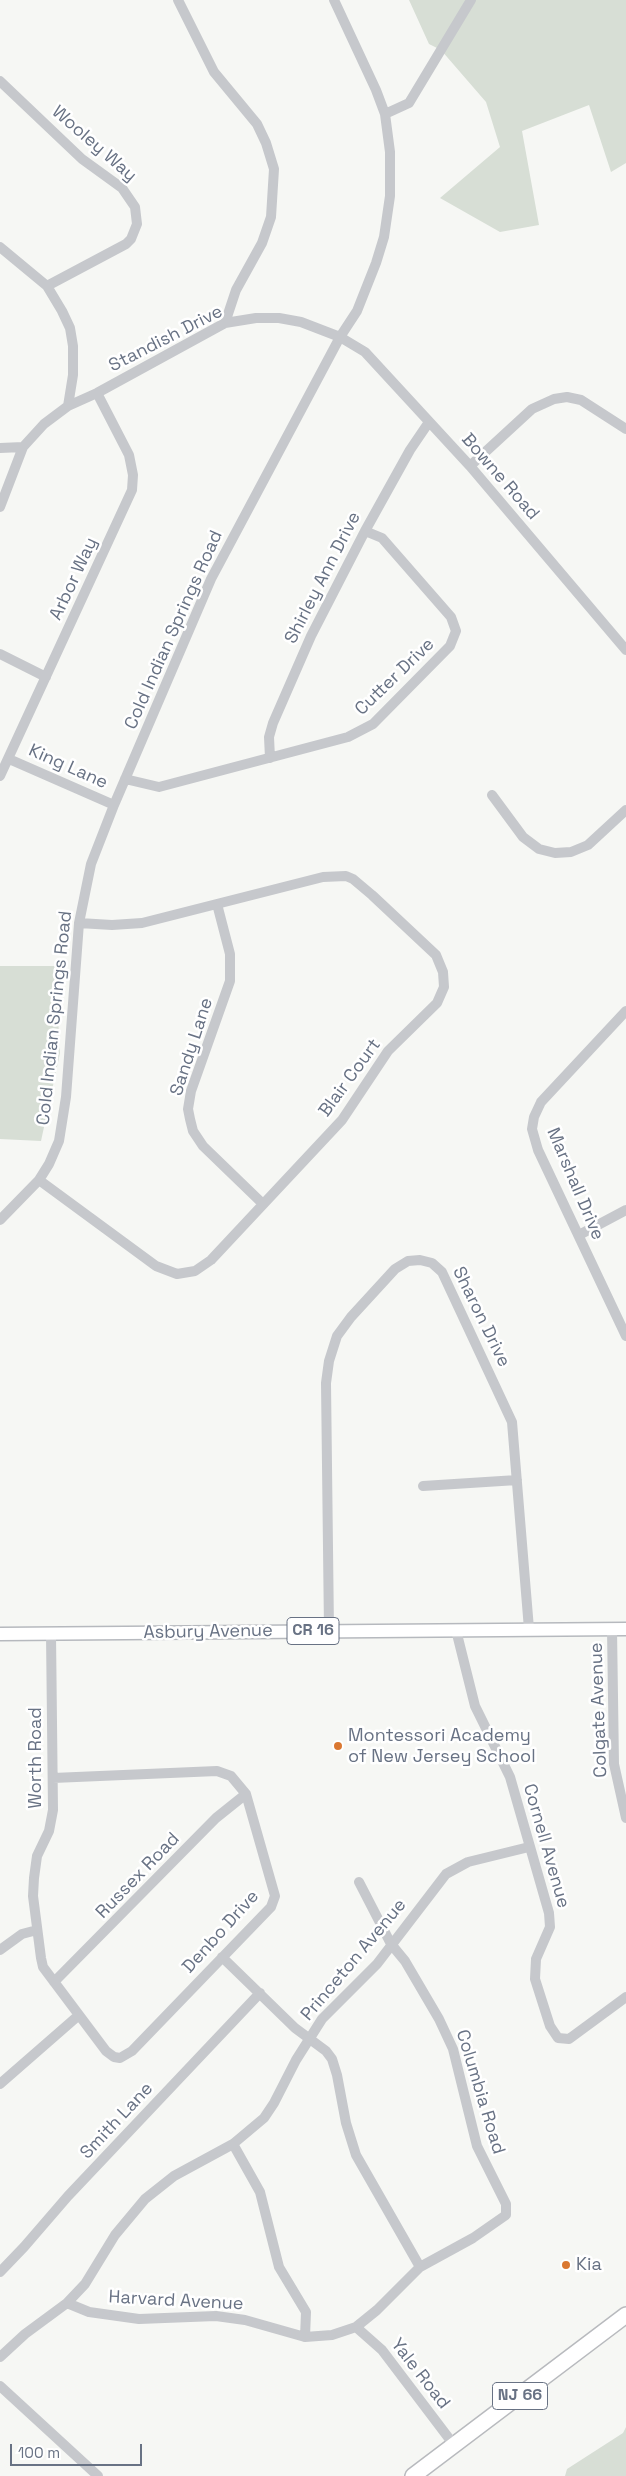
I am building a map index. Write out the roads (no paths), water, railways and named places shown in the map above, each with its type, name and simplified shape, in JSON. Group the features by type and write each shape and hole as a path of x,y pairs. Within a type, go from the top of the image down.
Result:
{"highway":[{"name":"NJ 66","path":"413,2476 626,2315"}],"main road":[{"name":"Asbury Avenue","path":"0,1634 626,1629"}],"street":[{"path":"178,0 214,72 257,124 266,143 274,169 271,217 262,243 236,290 225,323"},
{"path":"334,0 376,90 384,114 409,103 471,0"},
{"name":"Wooley Way","path":"0,81 82,159 122,188 135,207 137,224 131,239 126,244 47,286"},
{"name":"Cold Indian Springs Road","path":"0,1220 39,1180 52,1159 64,1120 79,923 91,864 114,805 211,579 340,337 357,311 368,287 384,237 390,176 390,152 384,114"},
{"path":"0,247 47,286 70,328 73,346 68,406"},
{"name":"Standish Drive","path":"23,447 44,424 68,406 97,393 225,323 256,318 284,319 309,325 340,337"},
{"name":"Bowne Road","path":"340,337 365,352 470,466 626,650"},
{"name":"Arbor Way","path":"0,776 132,490 133,475 129,455 97,393"},
{"path":"470,466 532,409 554,399 567,397 581,400 626,429"},
{"name":"Shirley Ann Drive","path":"270,758 269,737 273,723 311,636 365,531 410,450 429,422"},
{"path":"0,448 23,447 0,507"},
{"name":"Cutter Drive","path":"125,779 159,787 348,738 366,728 454,640 455,626 451,617 382,538 365,531"},
{"path":"0,654 46,677"},
{"name":"King Lane","path":"9,758 114,805"},
{"path":"492,795 523,837 539,849 555,853 571,852 588,845 626,810"},
{"name":"Blair Court","path":"39,1180 156,1266 177,1274 187,1273 203,1267 342,1120 388,1051 437,1003 444,987 444,972 436,955 372,895 353,879 346,876 323,877 142,923 112,925 79,923"},
{"name":"Sandy Lane","path":"217,904 230,954 230,981 191,1090 188,1109 193,1131 203,1146 263,1204"},
{"name":"Marshall Drive","path":"626,1011 545,1098 534,1117 534,1140 626,1336"},
{"path":"579,1235 626,1210"},
{"name":"Sharon Drive","path":"329,1630 326,1383 328,1361 337,1336 351,1317 401,1265 420,1260 432,1263 442,1272 508,1412 513,1431 529,1629"},
{"path":"423,1486 517,1480"},
{"name":"Colgate Avenue","path":"612,1629 614,1764 626,1818"},
{"name":"Cornell Avenue","path":"456,1630 475,1706 510,1777 550,1921 547,1936 536,1959 535,1979 553,2031 558,2038 563,2040 569,2039 626,1998"},
{"name":"Worth Road","path":"51,1634 52,1818 38,1856 34,1878 37,1930 43,1967 106,2051 114,2057 120,2058"},
{"name":"Denbo Drive","path":"53,1778 217,1771 231,1776 246,1794 275,1896 274,1902 222,1957 132,2051 120,2058"},
{"name":"Russex Road","path":"54,1982 216,1818 246,1794"},
{"name":"Princeton Avenue","path":"0,2357 25,2334 67,2303 85,2284 115,2235 145,2199 174,2176 233,2144 252,2130 270,2111 296,2060 322,2020 363,1979 441,1880 456,1867 529,1847"},
{"name":"Columbia Road","path":"359,1882 391,1944 405,1961 439,2019 453,2049 477,2146 506,2208"},
{"path":"0,1950 22,1934 37,1930"},
{"path":"222,1957 310,2040 326,2051 332,2060 346,2124 356,2155 420,2267"},
{"name":"Smith Lane","path":"0,2272 68,2196 260,1993"},
{"path":"0,2084 79,2015"},
{"path":"233,2144 260,2192 273,2247 280,2267 306,2312 305,2337"},
{"name":"Harvard Avenue","path":"67,2303 89,2312 139,2319 202,2316 230,2318 305,2337 332,2335 356,2327 377,2310 420,2267 491,2227 506,2215 506,2208"},
{"name":"Yale Road","path":"356,2327 382,2350 454,2445"},
{"path":"0,2386 98,2476"}],"place":[{"name":"Montessori Academy of New Jersey School","path":"338,1746"},
{"name":"Kia","path":"566,2265"}]}
